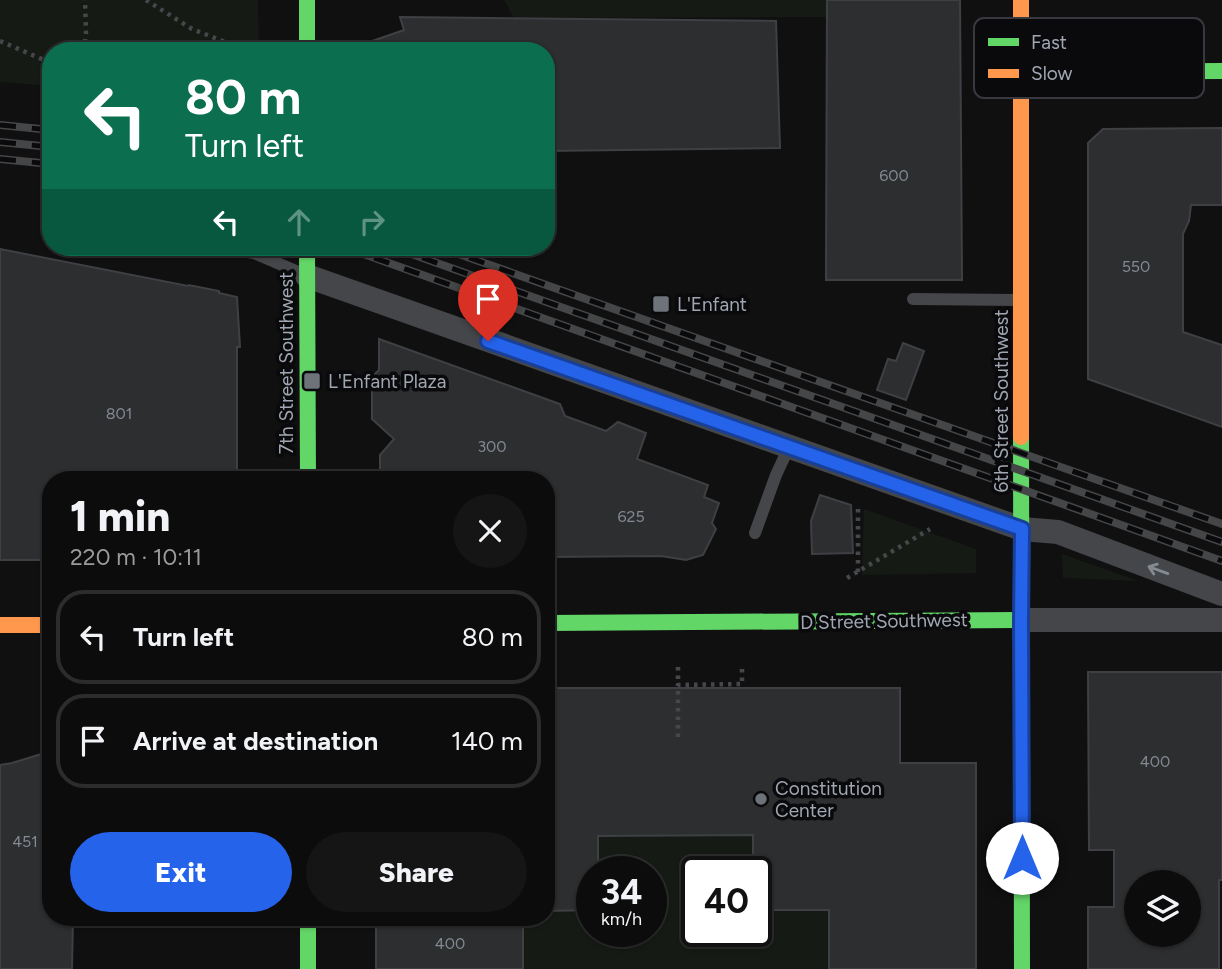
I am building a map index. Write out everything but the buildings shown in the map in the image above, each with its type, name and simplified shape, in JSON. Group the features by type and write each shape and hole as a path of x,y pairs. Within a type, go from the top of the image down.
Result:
{"street":[{"path":"307,0 307,42"},
{"name":"6th Street Southwest","path":"1021,0 1021,18"},
{"path":"1204,71 1222,71"},
{"name":"6th Street Southwest","path":"1022,98 1023,969"},
{"name":"7th Street Southwest","path":"307,256 308,471"},
{"path":"307,276 1022,529 1058,532 1222,594"},
{"name":"D Street Southwest","path":"555,623 1222,620"},
{"path":"0,625 42,625"},
{"path":"308,926 308,969"}],"lane":[{"path":"261,256 307,276"},
{"path":"913,299 1022,300"},
{"path":"755,533 789,447"}],"path":[{"path":"85,0 85,42"},
{"path":"146,0 192,29 225,42"},
{"path":"0,41 42,59"},
{"path":"858,504 858,572"},
{"path":"847,578 930,529"},
{"path":"678,667 678,737"},
{"path":"678,685 742,684 742,667"}],"shaded area":[{"path":"0,0 258,0 259,42 42,42 42,85 0,82"},
{"path":"504,0 827,0 827,17 514,18"},
{"path":"864,509 976,549 976,573 862,575"},
{"path":"1062,554 1139,581 1063,578"},
{"path":"753,835 753,856 681,856 681,947 772,947 772,910 829,910 829,969 523,969 523,926 555,926 555,911 576,910 576,947 667,947 667,856 598,856 598,836"}],"railway":[{"path":"0,125 42,129"},
{"path":"0,142 42,146"},
{"path":"0,159 42,163"},
{"path":"369,256 1222,561"},
{"path":"417,256 1222,542"},
{"path":"464,256 1222,524"}],"traffic: fast":[{"path":"307,0 307,42"},
{"path":"1204,71 1222,71"},
{"path":"307,256 308,471"},
{"path":"1021,437 1022,969"},
{"path":"555,623 1021,620"},
{"path":"308,926 308,969"}],"traffic: slow":[{"path":"1021,0 1021,18"},
{"path":"1021,98 1021,437"},
{"path":"0,625 42,625"}],"place":[{"name":"L'Enfant","path":"661,304"},
{"name":"L'Enfant Plaza","path":"312,381"},
{"name":"Constitution Center","path":"761,799"}],"route":[{"path":"488,341 1022,529 1022,858"}]}
